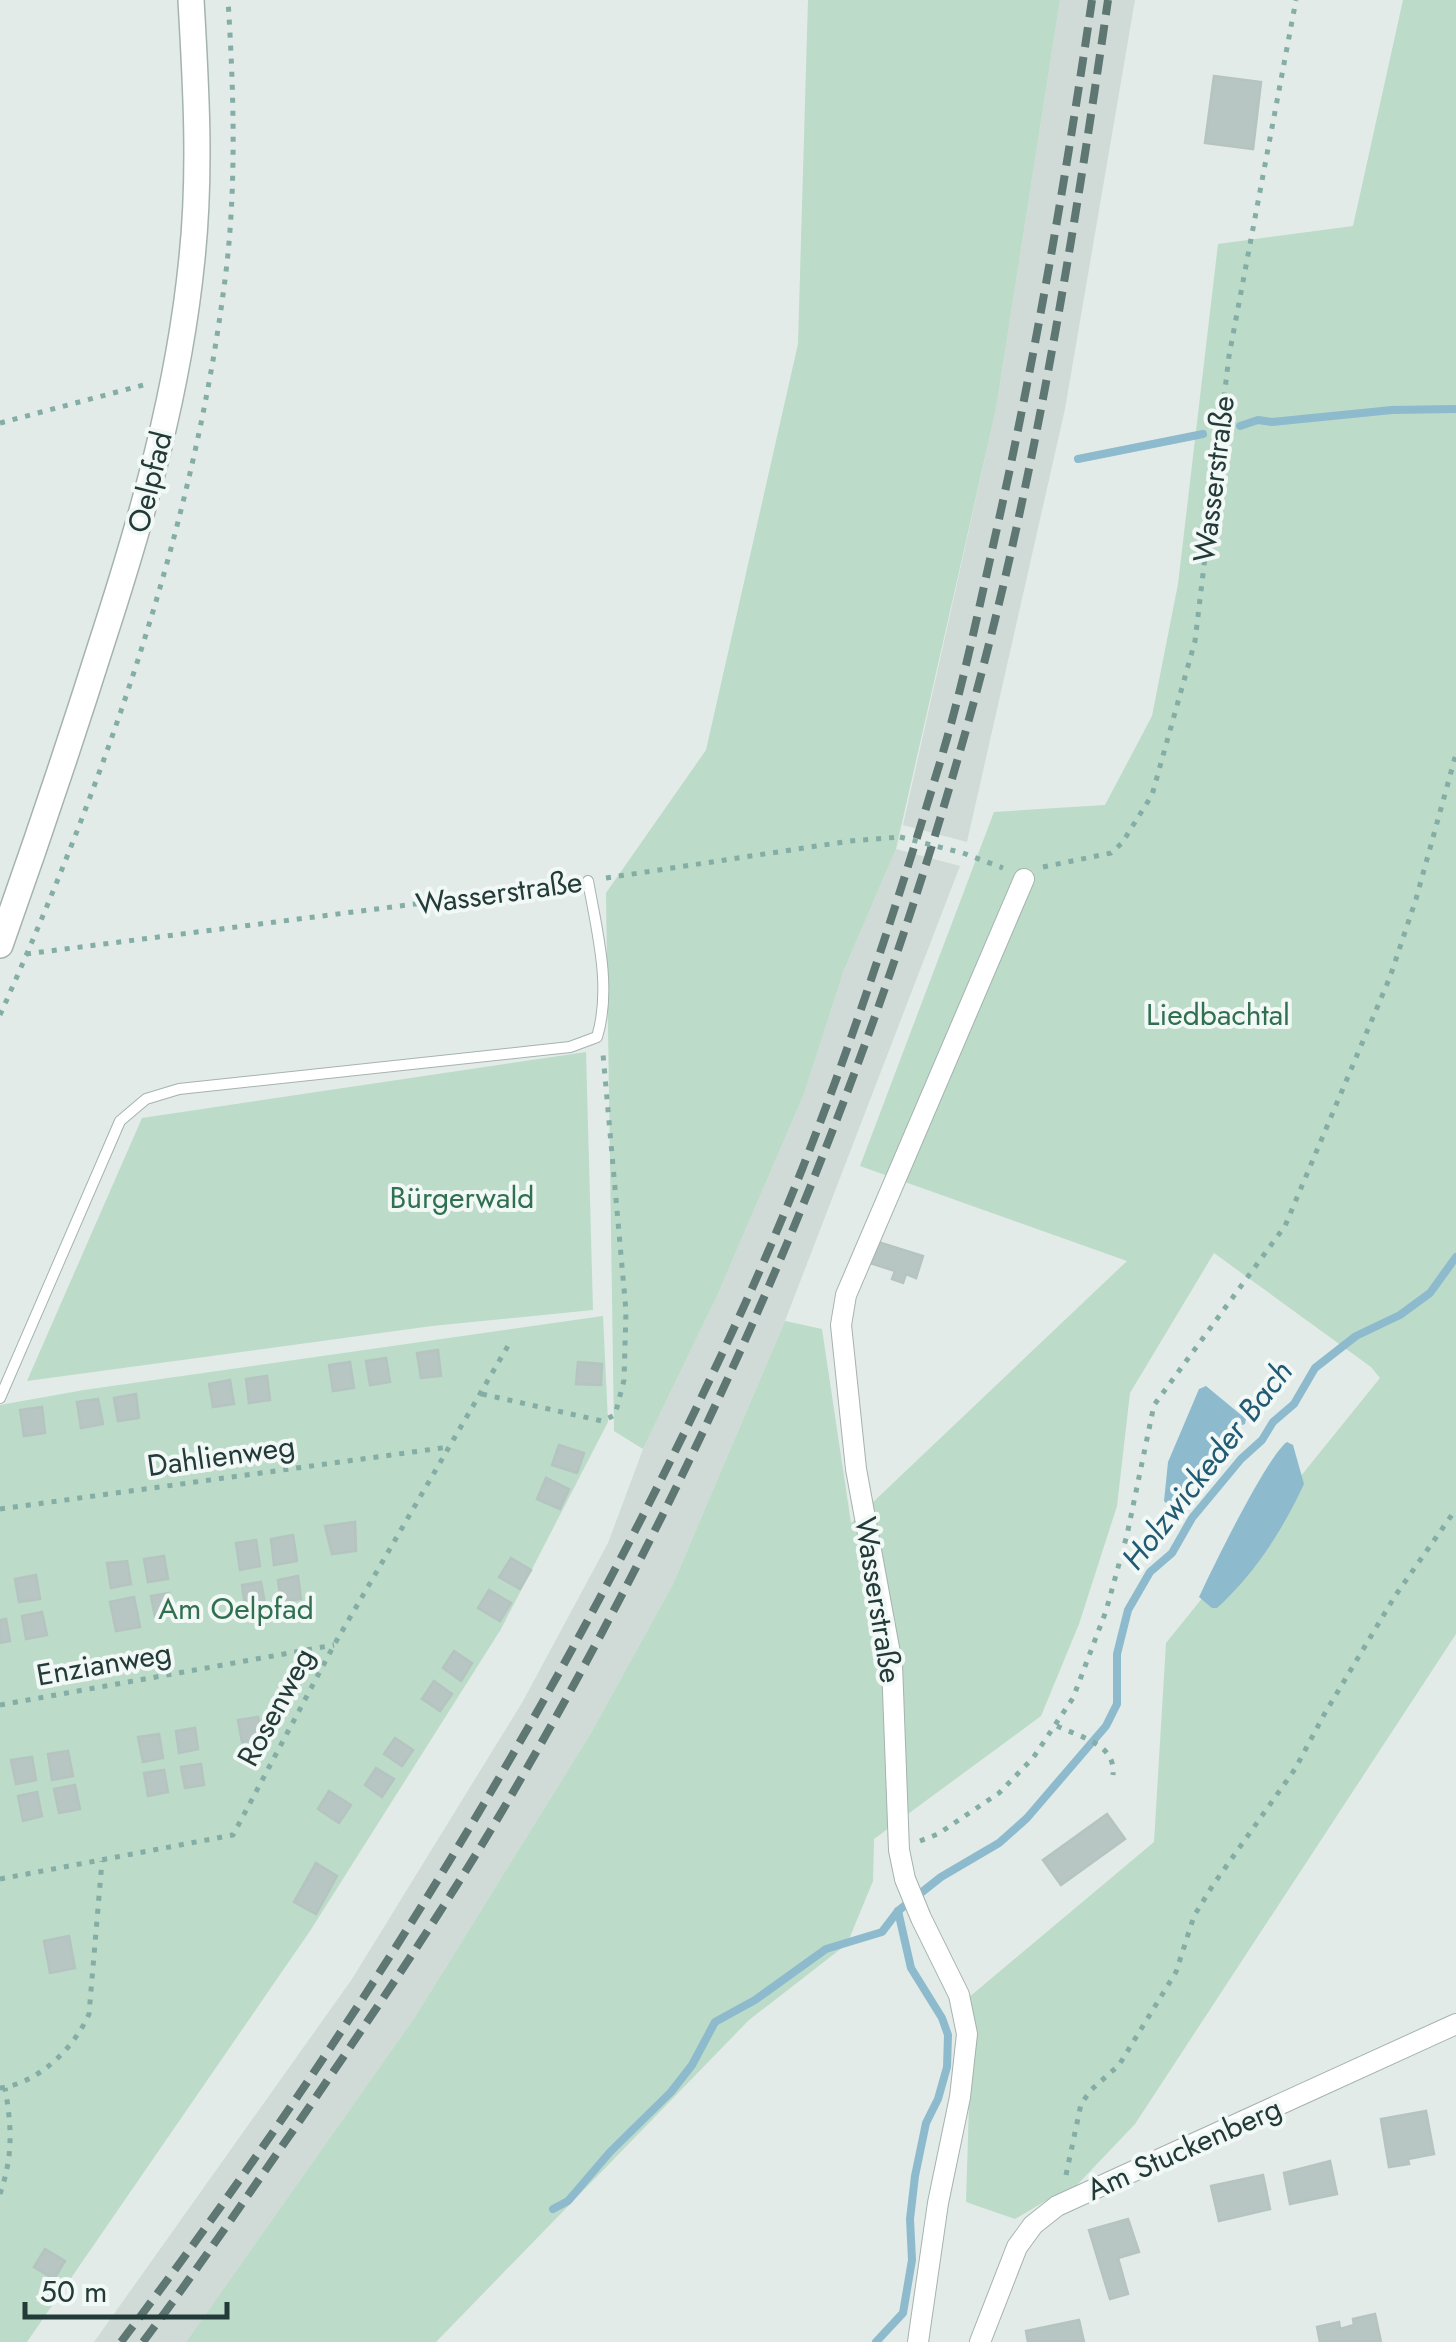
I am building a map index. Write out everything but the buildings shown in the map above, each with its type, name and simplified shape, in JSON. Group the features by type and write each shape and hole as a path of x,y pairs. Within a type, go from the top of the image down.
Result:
{"street":[{"name":"Oelpfad","path":"0,944 146,507 176,377 193,239 198,113 191,0"},
{"name":"Wasserstraße","path":"918,2342 938,2203 960,2097 966,2034 959,1995 904,1879 899,1850 892,1664 856,1468 841,1326 846,1295 1024,879"},
{"name":"Am Stuckenberg","path":"980,2342 1018,2248 1033,2225 1069,2200 1456,2024"}],"lane":[{"path":"0,1398 120,1121 146,1099 179,1090 570,1046 597,1037 604,1014 599,938 588,882"}],"path":[{"name":"Wasserstraße","path":"0,1015 27,954 588,882 850,841 900,837 964,854 1024,879 1048,863 1111,852 1122,843 1152,795 1194,641 1229,356 1296,0"},
{"path":"0,423 176,377"},
{"path":"899,1850 938,1834 999,1793 1033,1758 1073,1698 1106,1611 1127,1535 1154,1405 1285,1226 1390,976 1416,900 1456,754"},
{"path":"482,1394 602,1421 615,1415 624,1380 626,1310 604,1058 597,1037"},
{"name":"Rosenweg","path":"0,1879 233,1835 334,1646 509,1344"},
{"name":"Dahlienweg","path":"0,1509 449,1447"},
{"path":"1069,2200 1066,2166 1081,2104 1119,2065 1176,1972 1194,1916 1203,1901 1238,1845 1265,1815 1295,1769 1395,1596 1456,1508"},
{"name":"Enzianweg","path":"0,1705 334,1646"},
{"path":"1057,1726 1110,1752 1113,1776"},
{"path":"0,2194 10,2164 11,2119 3,2088 37,2073 64,2052 80,2034 90,2014 102,1861"}],"shaded area":[{"path":"1060,0 1135,0 1065,409 967,842 903,825 996,409"},
{"path":"896,849 960,866 785,1321 673,1584 591,1733 415,2017 186,2342 94,2342 352,1979 523,1701 608,1543 643,1449 717,1296 804,1094 844,970"}],"green space":[{"path":"808,0 1060,0 996,409 896,849 844,970 804,1094 717,1296 643,1449 614,1431 606,893 706,750 798,344"},
{"name":"Liedbachtal","path":"1403,0 1456,0 1456,1634 1135,2124 1057,2206 1047,2200 1015,2219 966,2202 968,1998 1154,1842 1166,1643 1380,1378 1371,1367 1214,1253 1130,1393 1117,1506 1079,1624 1041,1716 874,1839 873,1881 847,1944 749,2020 436,2342 186,2342 415,2017 591,1733 673,1584 785,1321 822,1329 851,1523 1127,1261 860,1166 994,812 1105,805 1152,716 1178,584 1218,244 1353,226"},
{"name":"Bürgerwald","path":"586,1052 593,1310 432,1326 27,1381 142,1118"},
{"name":"Am Oelpfad","path":"603,1316 608,1422 501,1629 310,1931 27,2342 0,2342 0,1405"}],"water":[{"path":"1206,1386 1246,1419 1245,1424 1235,1428 1171,1508 1164,1501 1168,1462 1199,1389"},
{"path":"1287,1442 1293,1445 1304,1484 1256,1565 1217,1608 1212,1608 1199,1597 1254,1490"}],"waterway":[{"path":"1240,426 1258,420 1456,409"},
{"path":"1078,459 1203,434"},
{"name":"Holzwickeder Bach","path":"553,2209 568,2201 610,2152 671,2092 692,2065 715,2022 755,2000 826,1949 882,1932 898,1911 941,1877 999,1843 1027,1818 1106,1726 1117,1704 1117,1654 1128,1610 1150,1572 1172,1553 1192,1518 1241,1459 1294,1404 1315,1368 1356,1336 1400,1315 1430,1293 1456,1257"},
{"name":"Holzwickeder Bach","path":"876,2342 903,2313 912,2260 910,2219 915,2176 926,2123 947,2067 948,2035 911,1968 898,1911"}],"railway":[{"path":"121,2342 297,2098 379,1973 534,1717 674,1453 798,1180 874,971 956,706 1035,342 1092,0"},
{"path":"143,2342 352,2044 496,1821 591,1654 655,1531 772,1280 873,1022 918,891 984,665 1046,382 1108,0"}]}
